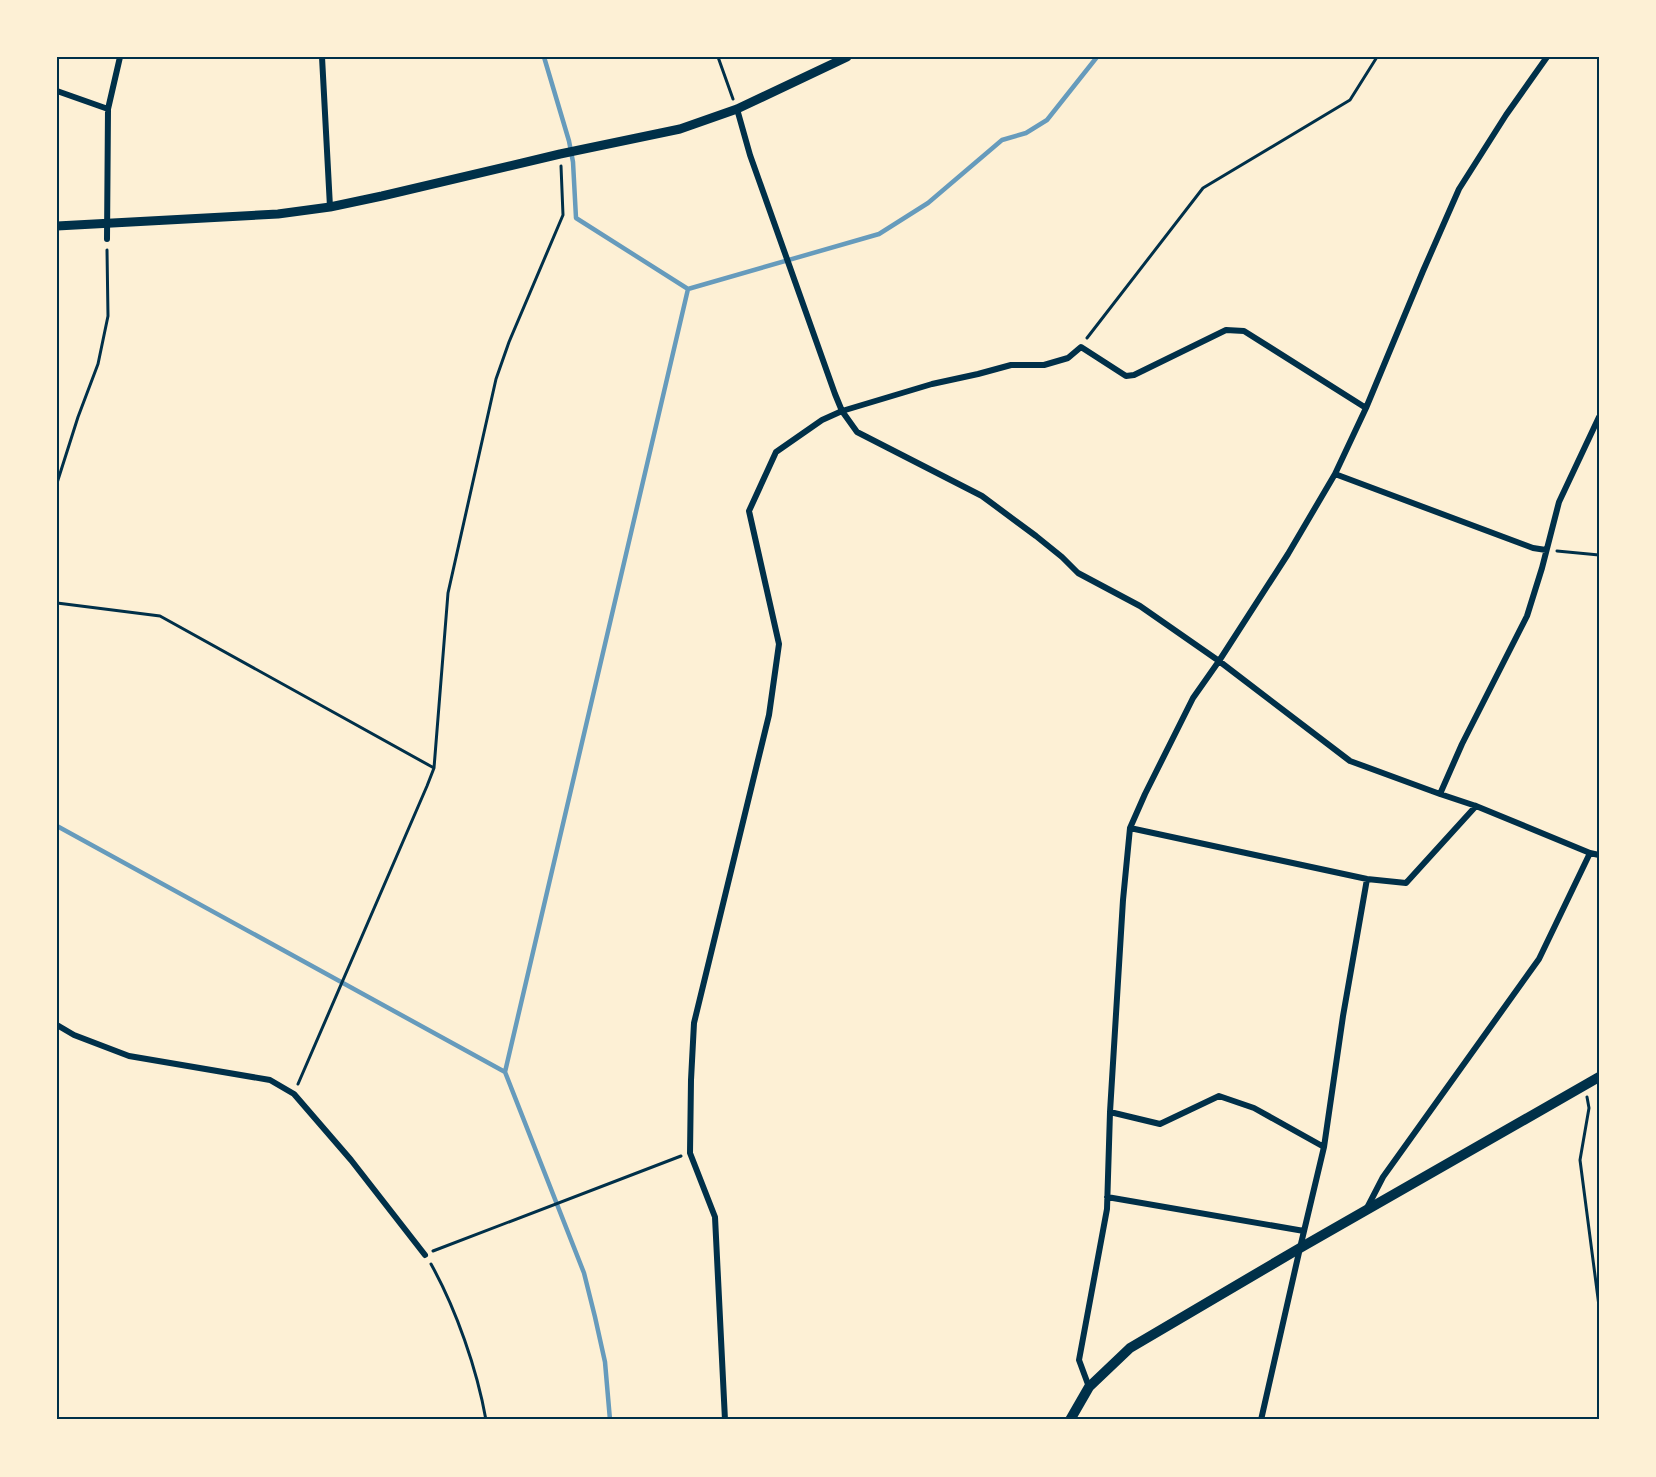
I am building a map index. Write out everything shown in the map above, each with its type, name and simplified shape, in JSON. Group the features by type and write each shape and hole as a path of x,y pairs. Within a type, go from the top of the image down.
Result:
{"main road":[{"path":"1070,1420 1089,1388 1130,1348 1599,1077"}],"street":[{"path":"107,239 108,109 120,57"},
{"path":"322,57 330,207"},
{"path":"57,226 278,214 330,207 382,196 560,154 680,129 737,109 847,57"},
{"path":"1089,1388 1079,1360 1107,1209 1110,1112 1123,900 1130,828 1193,698 1288,554 1335,474 1366,408 1459,189 1506,115 1547,57"},
{"path":"57,92 108,109"},
{"path":"737,109 750,156 842,411 857,432 982,496 1036,536 1078,573 1140,606 1219,661 1350,760 1476,806 1599,855"},
{"path":"724,1420 715,1217 690,1153 694,1023 769,715 779,644 749,511 776,452 822,420 842,411 932,384 1011,365 1044,365 1068,358 1081,347 1126,376 1134,375 1226,330 1244,331 1366,408"},
{"path":"1440,794 1462,744 1527,616 1559,502 1599,417"},
{"path":"1335,474 1533,548 1546,550"},
{"path":"1130,828 1367,879 1406,883 1476,806"},
{"path":"1367,1209 1383,1177 1539,959 1590,853"},
{"path":"1261,1420 1324,1147 1343,1016 1367,879"},
{"path":"57,1025 74,1035 129,1056 270,1080 294,1094 351,1160 425,1255"},
{"path":"1110,1112 1160,1124 1219,1096 1254,1108 1324,1147"},
{"path":"1107,1197 1304,1231"}],"path":[{"path":"718,57 737,109"},
{"path":"1081,347 1203,188 1350,100 1377,57"},
{"path":"294,1094 434,768 448,593 496,379 509,342 563,215 560,154"},
{"path":"57,483 98,364 108,316 107,239"},
{"path":"1546,550 1599,555"},
{"path":"57,603 160,616 434,768"},
{"path":"1584,1085 1589,1108 1580,1160 1599,1306"},
{"path":"486,1420 454,1311 425,1255 690,1153"}],"waterway":[{"path":"544,57 569,141 573,162 576,218 688,289"},
{"path":"505,1072 688,289 879,234 928,203 1002,140 1026,133 1047,120 1097,57"},
{"path":"57,826 505,1072 584,1273 605,1362 610,1420"}]}
